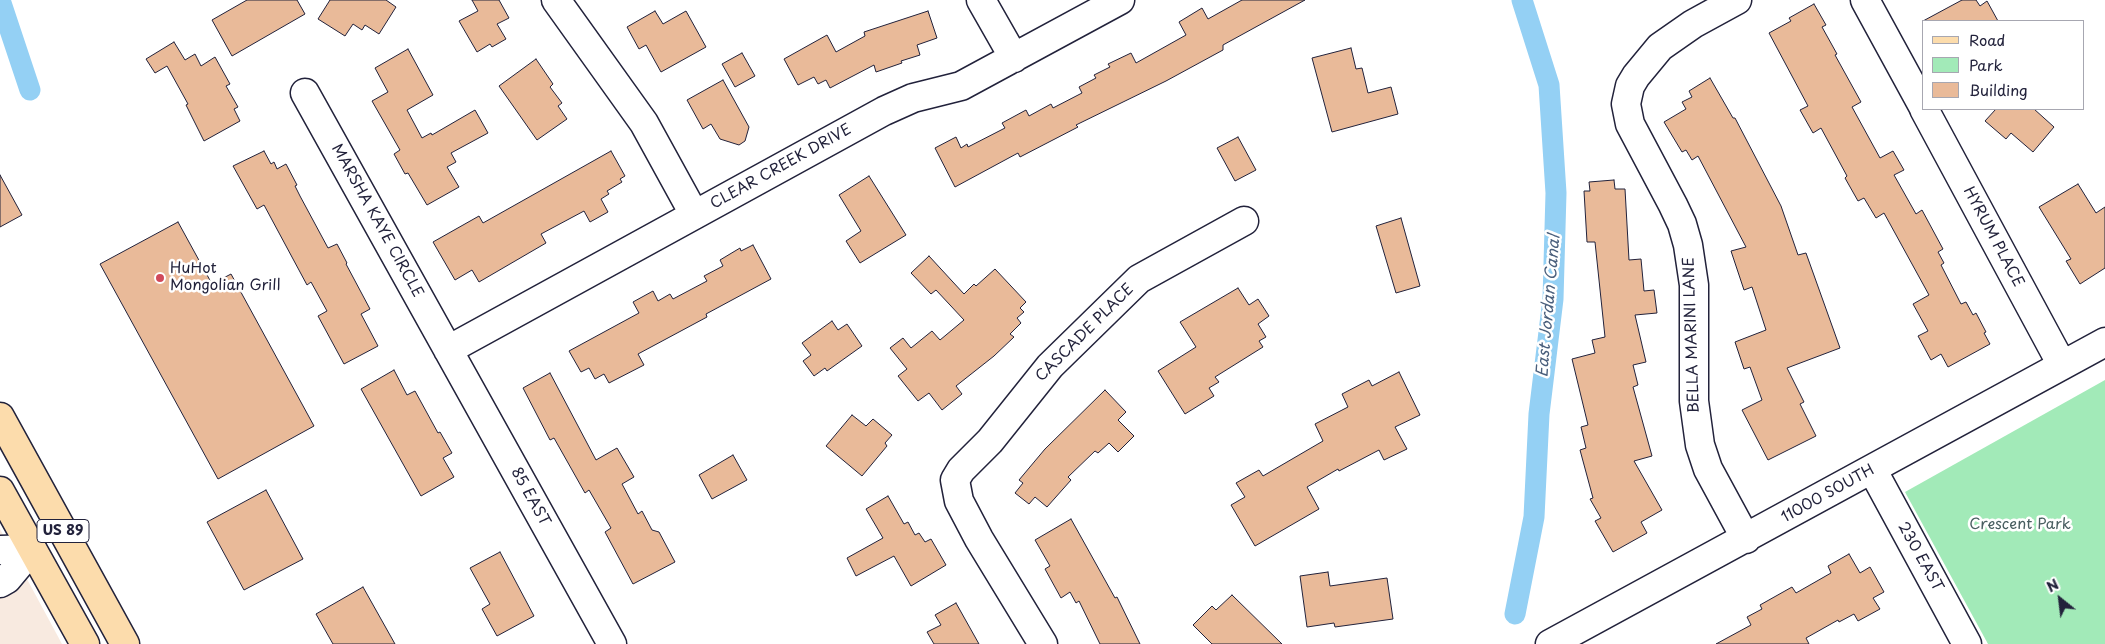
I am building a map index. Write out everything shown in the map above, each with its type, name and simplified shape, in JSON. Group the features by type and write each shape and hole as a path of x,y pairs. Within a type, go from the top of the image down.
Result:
{"main road":[{"name":"US 89","path":"0,417 125,644"},
{"name":"US 89","path":"0,491 85,644"}],"street":[{"path":"556,0 644,123 694,214"},
{"path":"981,0 1014,58"},
{"name":"CLEAR CREEK DRIVE","path":"448,350 884,110 913,98 961,86 1120,0"},
{"name":"BELLA MARINI LANE","path":"1737,0 1676,34 1660,47 1636,76 1626,98 1630,124 1682,224 1692,265 1694,401 1700,446 1708,469 1746,539"},
{"name":"HYRUM PLACE","path":"1866,0 1922,105"},
{"name":"MARSHA KAYE CIRCLE","path":"305,93 448,350"},
{"name":"HYRUM PLACE","path":"1925,110 2062,365"},
{"name":"CASCADE PLACE","path":"1043,644 979,539 959,500 955,480 961,470 990,441 1050,366 1139,279 1244,221"},
{"name":"11000 SOUTH","path":"1550,644 2105,342"},
{"name":"85 EAST","path":"448,350 612,644"},
{"name":"230 EAST","path":"1872,470 1967,644"},
{"path":"0,550 32,549"},
{"path":"0,583 7,579 32,549"}],"shaded area":[{"path":"0,529 62,644 0,644"}],"green space":[{"name":"Crescent Park","path":"2105,380 2105,644 1988,644 1905,492"}],"building":[{"path":"247,0 297,0 305,14 232,56 212,20"},
{"path":"330,0 386,0 396,7 379,34 365,25 362,30 353,24 345,36 318,19"},
{"path":"472,0 499,0 509,18 497,24 506,39 492,47 490,44 477,52 459,21 478,11"},
{"path":"1242,0 1305,0 1223,45 1223,50 1166,81 1076,125 1078,127 1020,157 1018,153 955,187 935,148 956,137 961,148 967,144 968,147 1005,128 1002,123 1026,110 1029,116 1051,104 1053,108 1082,93 1079,87 1096,78 1094,75 1110,67 1108,64 1131,53 1136,63 1186,35 1179,22 1202,8 1208,19"},
{"path":"1962,0 1976,0 1980,6 1987,1 1997,20 1925,20"},
{"path":"1814,4 1826,25 1822,27 1837,54 1835,55 1861,102 1852,107 1880,158 1893,151 1904,170 1894,175 1916,214 1922,210 1943,249 1938,252 1944,263 1941,265 1961,304 1966,302 1973,315 1976,313 1986,332 1984,333 1990,344 1948,367 1941,354 1931,360 1918,336 1928,331 1913,304 1929,295 1884,213 1876,218 1864,198 1858,201 1821,128 1813,133 1800,110 1808,106 1769,33 1791,21 1789,18"},
{"path":"655,11 663,24 686,11 706,47 661,72 646,45 639,49 627,27"},
{"path":"928,11 937,38 917,45 920,55 876,72 874,65 830,88 826,80 818,84 814,77 798,85 784,59 827,35 836,52 865,36 864,32"},
{"path":"174,42 185,60 195,54 201,66 215,57 230,84 226,86 238,107 234,109 240,121 204,141 186,105 188,104 167,66 155,73 146,59"},
{"path":"1351,48 1356,69 1362,68 1368,93 1391,87 1398,114 1332,132 1312,58"},
{"path":"408,49 433,95 407,110 422,138 431,133 432,135 475,110 488,133 451,153 456,162 447,167 459,187 427,205 408,173 405,174 394,154 400,150 372,101 388,92 375,68"},
{"path":"742,53 755,76 735,87 722,64"},
{"path":"536,59 553,84 550,87 562,103 558,106 567,119 537,140 499,86"},
{"path":"1710,78 1733,118 1735,118 1781,206 1798,255 1806,253 1840,348 1787,368 1804,402 1800,404 1816,436 1768,460 1742,410 1762,400 1750,367 1744,369 1735,342 1766,330 1752,287 1744,290 1731,251 1746,247 1698,156 1692,160 1686,150 1682,152 1664,122 1686,109 1682,102 1692,97 1689,91"},
{"path":"723,80 749,127 745,141 739,145 720,139 711,124 703,129 687,100"},
{"path":"1995,110 2035,110 2054,127 2033,152 2011,133 2006,139 1985,121"},
{"path":"1238,137 1256,170 1235,181 1217,148"},
{"path":"264,151 271,164 274,162 277,169 286,164 297,185 295,186 328,248 337,244 370,309 361,314 378,346 344,364 318,316 327,311 311,282 307,285 264,205 257,209 233,166"},
{"path":"611,151 625,176 620,179 622,182 607,191 609,194 601,199 608,212 590,222 584,211 541,234 546,243 479,282 472,270 455,280 433,242 479,216 483,223"},
{"path":"0,175 22,215 0,227"},
{"path":"869,176 906,235 860,263 846,241 861,231 839,195"},
{"path":"1614,180 1615,189 1625,189 1629,260 1641,259 1644,291 1654,290 1657,313 1635,315 1646,362 1633,365 1638,385 1633,387 1652,456 1634,461 1662,510 1641,522 1647,533 1613,552 1595,521 1601,518 1590,499 1593,498 1580,450 1586,448 1581,427 1588,425 1572,359 1595,353 1592,340 1605,337 1595,242 1587,242 1584,191 1590,191 1589,182"},
{"path":"2078,184 2096,213 2105,207 2105,268 2080,284 2066,261 2071,259 2039,207"},
{"path":"1401,218 1420,286 1396,293 1376,226"},
{"path":"178,222 212,284 231,274 314,426 218,479 100,264"},
{"path":"753,245 771,279 706,314 707,317 638,354 644,365 609,383 604,374 595,379 589,368 581,372 569,351 639,313 633,302 653,291 658,301 670,294 673,299 707,281 704,276 723,266 720,260 740,248 741,251"},
{"path":"929,256 964,294 974,284 976,286 995,269 1026,302 1020,308 1024,312 1017,318 1021,323 1010,334 1014,337 994,356 956,386 962,394 942,410 929,393 918,401 898,376 907,369 890,348 903,338 911,348 932,331 940,340 964,320 936,290 931,294 911,273"},
{"path":"1238,288 1249,305 1258,299 1269,316 1258,324 1266,337 1259,341 1263,347 1215,377 1219,382 1209,388 1214,396 1185,414 1158,371 1196,347 1180,322"},
{"path":"832,321 838,330 847,324 862,346 827,371 825,368 814,376 803,361 811,355 802,343"},
{"path":"394,370 407,395 415,391 438,433 440,432 452,453 443,458 454,477 421,496 361,389"},
{"path":"1399,372 1420,415 1395,427 1407,449 1384,460 1379,450 1339,471 1338,469 1307,487 1319,509 1255,546 1231,505 1245,497 1236,483 1259,470 1263,476 1323,441 1315,424 1348,407 1342,394 1369,380 1372,386"},
{"path":"550,373 596,460 617,448 634,477 622,484 638,514 642,511 652,530 659,532 675,562 633,584 605,532 611,528 589,490 585,493 554,438 550,440 523,388"},
{"path":"1105,390 1126,412 1118,420 1134,436 1118,452 1109,443 1098,453 1095,451 1068,477 1071,480 1047,507 1035,497 1029,504 1015,493 1023,483 1019,480 1045,449"},
{"path":"852,415 866,426 873,419 892,435 885,443 887,446 862,476 826,446"},
{"path":"733,455 747,480 712,499 699,475"},
{"path":"266,490 303,559 244,590 207,522"},
{"path":"888,496 904,524 908,522 915,535 919,533 925,542 931,539 946,565 911,586 894,556 856,576 847,558 883,538 866,509"},
{"path":"1071,519 1115,598 1117,597 1140,644 1100,644 1079,601 1076,603 1070,592 1061,598 1045,569 1050,566 1035,540"},
{"path":"500,552 534,616 497,636 482,609 490,604 470,568"},
{"path":"1849,554 1860,573 1870,567 1884,592 1873,598 1880,609 1858,621 1854,614 1839,622 1838,620 1806,638 1809,644 1716,644 1751,625 1747,617 1762,609 1760,605 1792,587 1796,593 1831,573 1828,566"},
{"path":"1328,572 1330,586 1387,578 1393,619 1335,627 1334,623 1307,627 1300,576"},
{"path":"363,587 395,644 333,644 316,614"},
{"path":"1232,595 1282,644 1212,644 1193,625 1212,606 1216,610"},
{"path":"956,603 979,644 934,644 927,632 941,625 935,615"}],"waterway":[{"path":"0,0 30,90"},
{"name":"East Jordan Canal","path":"1515,614 1534,517 1539,414 1553,299 1556,193 1549,85 1522,0"}],"place":[{"name":"HuHot Mongolian Grill","path":"160,278"}]}
